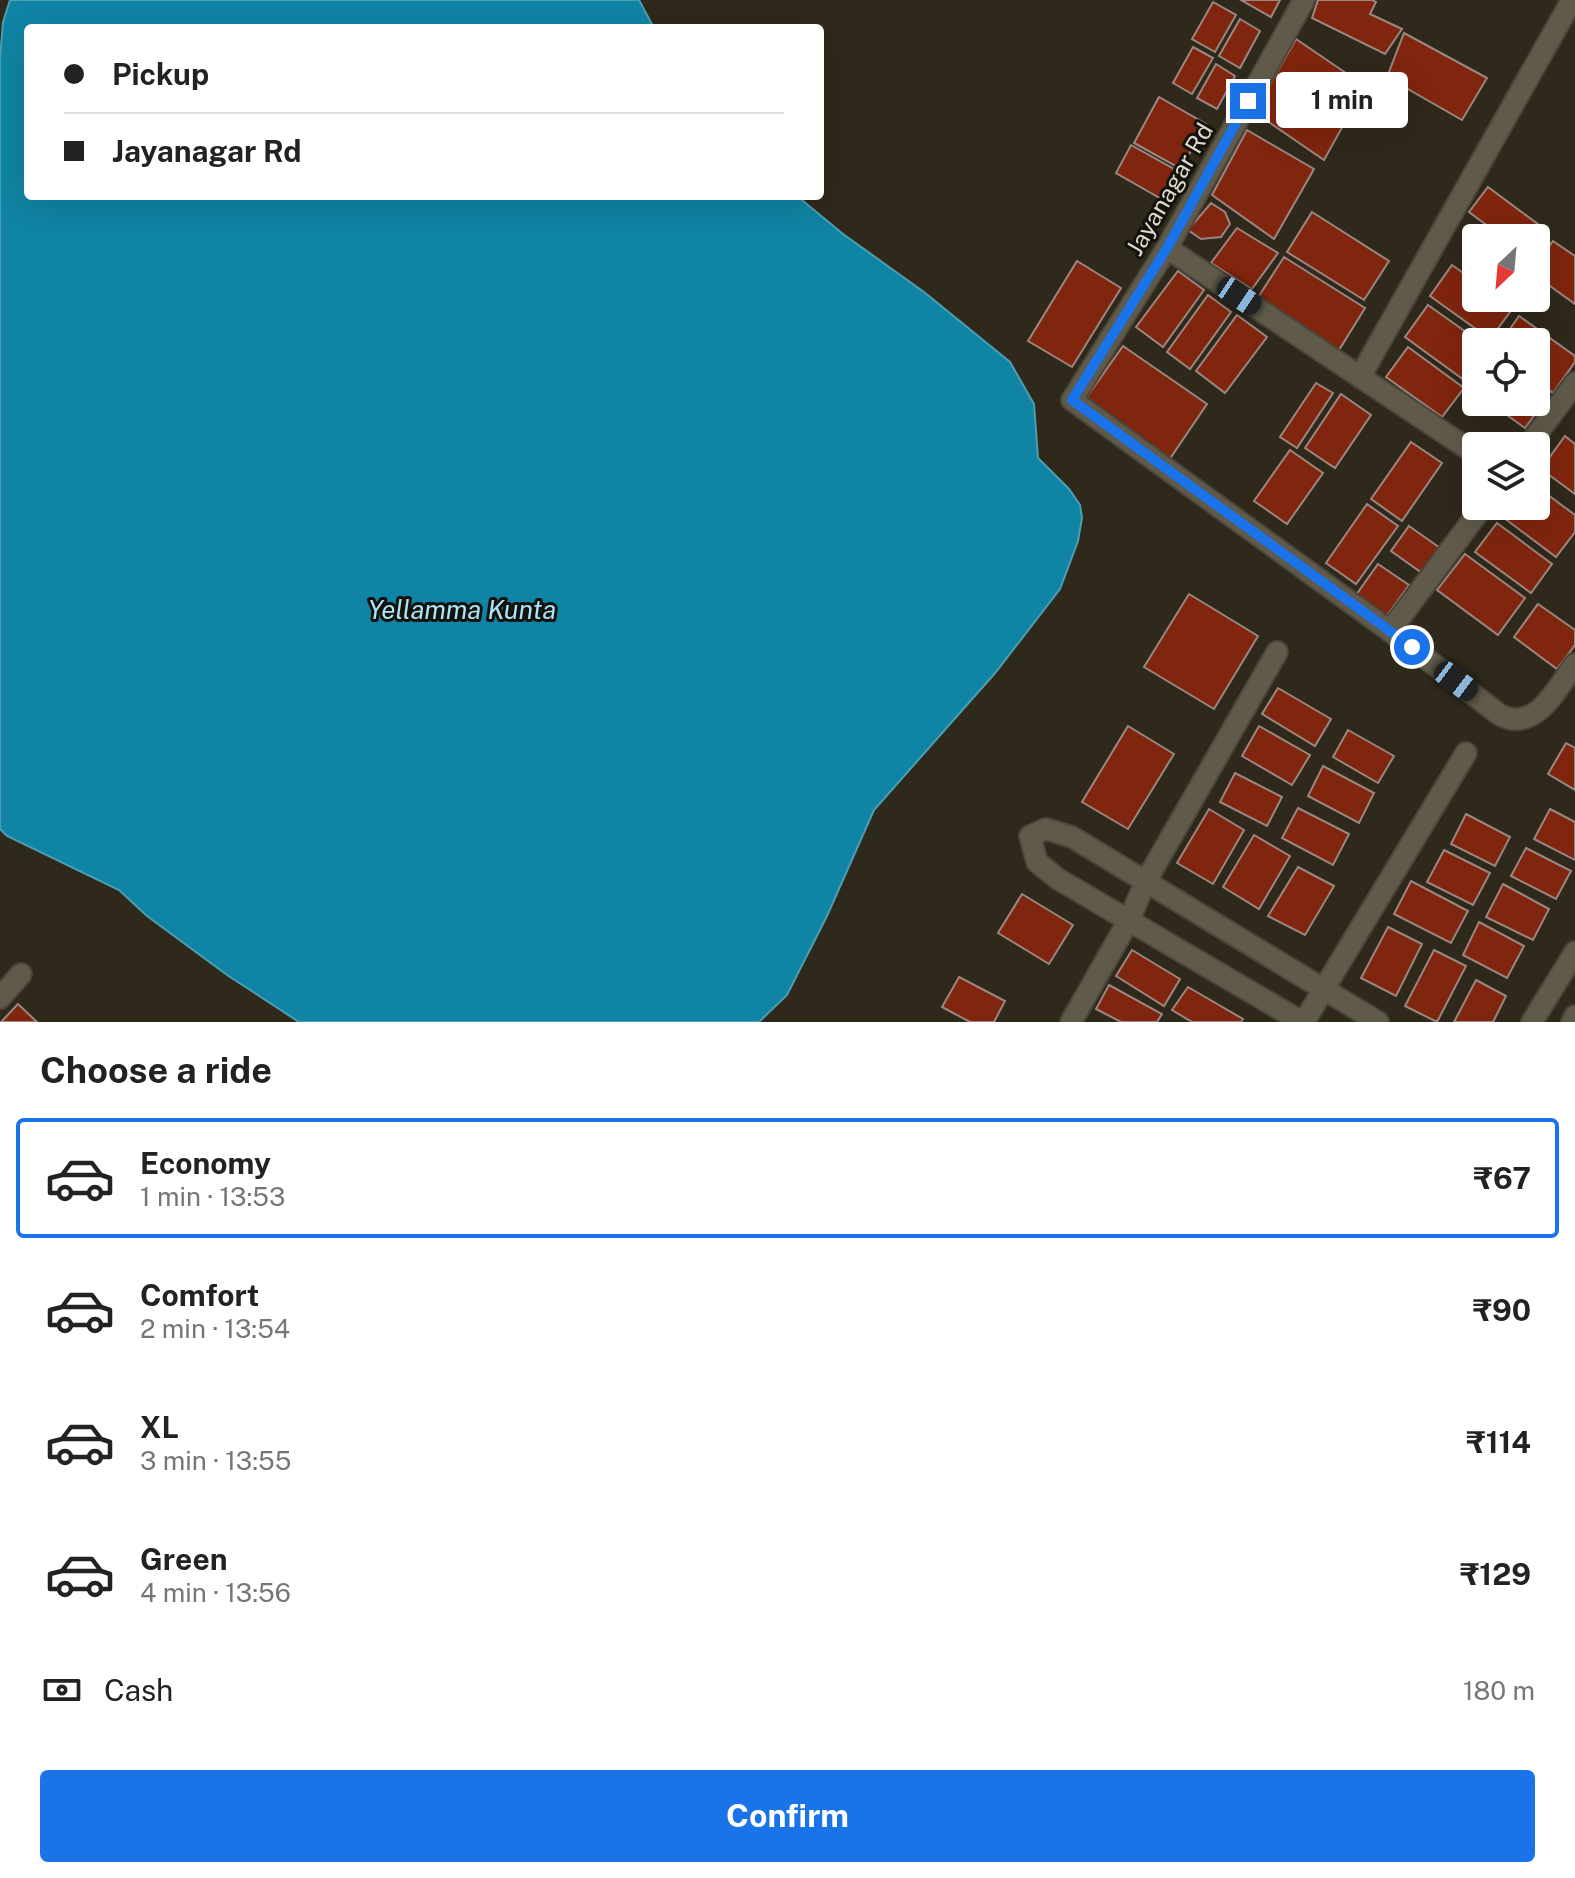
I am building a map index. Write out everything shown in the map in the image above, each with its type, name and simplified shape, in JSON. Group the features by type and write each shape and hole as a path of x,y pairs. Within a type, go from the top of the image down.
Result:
{"street":[{"name":"Jayanagar Rd","path":"1304,0 1167,248 1072,400 1390,631"},
{"path":"1360,377 1572,0"},
{"path":"1167,248 1462,445"},
{"path":"1538,432 1575,383"},
{"path":"1473,520 1390,631 1512,721 1526,719 1537,712 1575,664"},
{"path":"1071,1022 1129,920 1146,881 1277,652"},
{"path":"1378,1022 1323,989 1146,881 1072,837 1046,829 1030,836 1037,862 1058,879 1303,1022 1323,989 1466,753"},
{"path":"1532,1022 1575,952"},
{"path":"0,998 21,974"},
{"path":"1572,1022 1575,1016"}],"water":[{"name":"Yellamma Kunta","path":"10,0 639,0 652,24 24,24 24,200 802,200 924,292 1010,362 1034,404 1038,458 1069,489 1080,505 1082,518 1078,541 1060,589 996,672 874,810 827,916 787,995 759,1022 299,1022 227,975 147,916 119,890 7,836 0,829 0,58 3,22"}],"building":[{"path":"1241,0 1280,0 1271,17"},
{"path":"1318,0 1372,0 1376,2 1370,14 1402,29 1385,54 1312,18"},
{"path":"1213,2 1236,15 1215,52 1192,39"},
{"path":"1240,19 1260,31 1240,68 1219,56"},
{"path":"1404,33 1487,78 1462,120 1387,77"},
{"path":"1296,39 1365,86 1324,160 1254,112"},
{"path":"1193,47 1213,58 1192,94 1173,83"},
{"path":"1216,64 1235,76 1217,109 1197,98"},
{"path":"1159,97 1206,124 1181,169 1134,143"},
{"path":"1247,130 1314,169 1274,239 1212,195"},
{"path":"1131,145 1181,173 1165,201 1116,173"},
{"path":"1488,187 1538,224 1485,224 1469,212"},
{"path":"1211,203 1225,212 1230,224 1221,237 1201,239 1188,230"},
{"path":"1312,212 1389,261 1364,300 1287,252"},
{"path":"1237,228 1278,253 1252,289 1211,263"},
{"path":"1553,241 1575,256 1575,304 1550,286 1550,245"},
{"path":"1284,257 1365,308 1339,350 1257,299"},
{"path":"1077,261 1121,288 1072,367 1028,341"},
{"path":"1452,265 1462,272 1462,312 1510,312 1498,328 1475,328 1430,296"},
{"path":"1178,271 1204,290 1163,347 1136,327"},
{"path":"1208,295 1231,312 1190,369 1167,352"},
{"path":"1428,305 1462,329 1462,379 1405,337"},
{"path":"1237,315 1267,337 1225,393 1196,371"},
{"path":"1519,316 1536,328 1511,328"},
{"path":"1550,338 1575,356 1575,362 1553,393 1550,391"},
{"path":"1123,346 1207,404 1169,460 1084,401"},
{"path":"1408,347 1462,387 1462,391 1442,417 1386,377"},
{"path":"1316,383 1333,393 1297,448 1280,437"},
{"path":"1341,394 1371,415 1335,468 1305,448"},
{"path":"1508,416 1534,416 1525,428"},
{"path":"1565,436 1575,444 1575,494 1550,476 1550,457"},
{"path":"1411,442 1442,463 1402,521 1371,499"},
{"path":"1290,450 1323,473 1287,524 1254,501"},
{"path":"1550,496 1575,515 1575,532 1556,557 1507,520 1550,520"},
{"path":"1367,504 1398,526 1356,584 1326,563"},
{"path":"1497,523 1552,564 1531,593 1475,552"},
{"path":"1409,526 1440,548 1422,573 1391,551"},
{"path":"1465,554 1525,598 1498,635 1437,590"},
{"path":"1378,564 1409,585 1386,617 1356,595"},
{"path":"1189,594 1258,636 1214,709 1144,667"},
{"path":"1538,604 1575,630 1575,645 1557,669 1514,637"},
{"path":"1278,688 1331,719 1315,746 1262,714"},
{"path":"1128,726 1174,754 1128,829 1082,802"},
{"path":"1259,726 1310,755 1292,785 1242,756"},
{"path":"1348,730 1394,756 1378,783 1333,757"},
{"path":"1566,743 1575,748 1575,790 1548,774"},
{"path":"1323,766 1374,793 1359,823 1308,796"},
{"path":"1235,773 1282,797 1267,826 1220,802"},
{"path":"1298,808 1349,834 1333,865 1282,838"},
{"path":"1209,809 1244,830 1213,884 1177,863"},
{"path":"1550,809 1575,822 1575,860 1534,839"},
{"path":"1466,814 1510,837 1495,866 1451,844"},
{"path":"1254,835 1290,856 1259,909 1223,887"},
{"path":"1526,848 1571,871 1556,899 1511,876"},
{"path":"1444,850 1490,873 1473,905 1427,882"},
{"path":"1298,867 1334,886 1305,935 1268,916"},
{"path":"1411,881 1468,911 1451,943 1394,914"},
{"path":"1503,884 1549,909 1533,940 1486,917"},
{"path":"1022,894 1073,925 1049,964 998,933"},
{"path":"1479,922 1524,946 1507,978 1463,955"},
{"path":"1388,927 1422,944 1396,996 1361,978"},
{"path":"1132,950 1180,979 1164,1006 1116,976"},
{"path":"1434,950 1466,966 1437,1022 1405,1006"},
{"path":"959,977 1005,1001 994,1022 970,1022 942,1007"},
{"path":"1476,980 1506,996 1493,1022 1454,1022"},
{"path":"1109,985 1162,1014 1157,1022 1121,1022 1096,1009"},
{"path":"1188,987 1243,1019 1241,1022 1192,1022 1172,1010"},
{"path":"18,1004 37,1022 1,1022"}],"route":[{"path":"1248,101 1167,248 1072,400 1412,647"}]}
